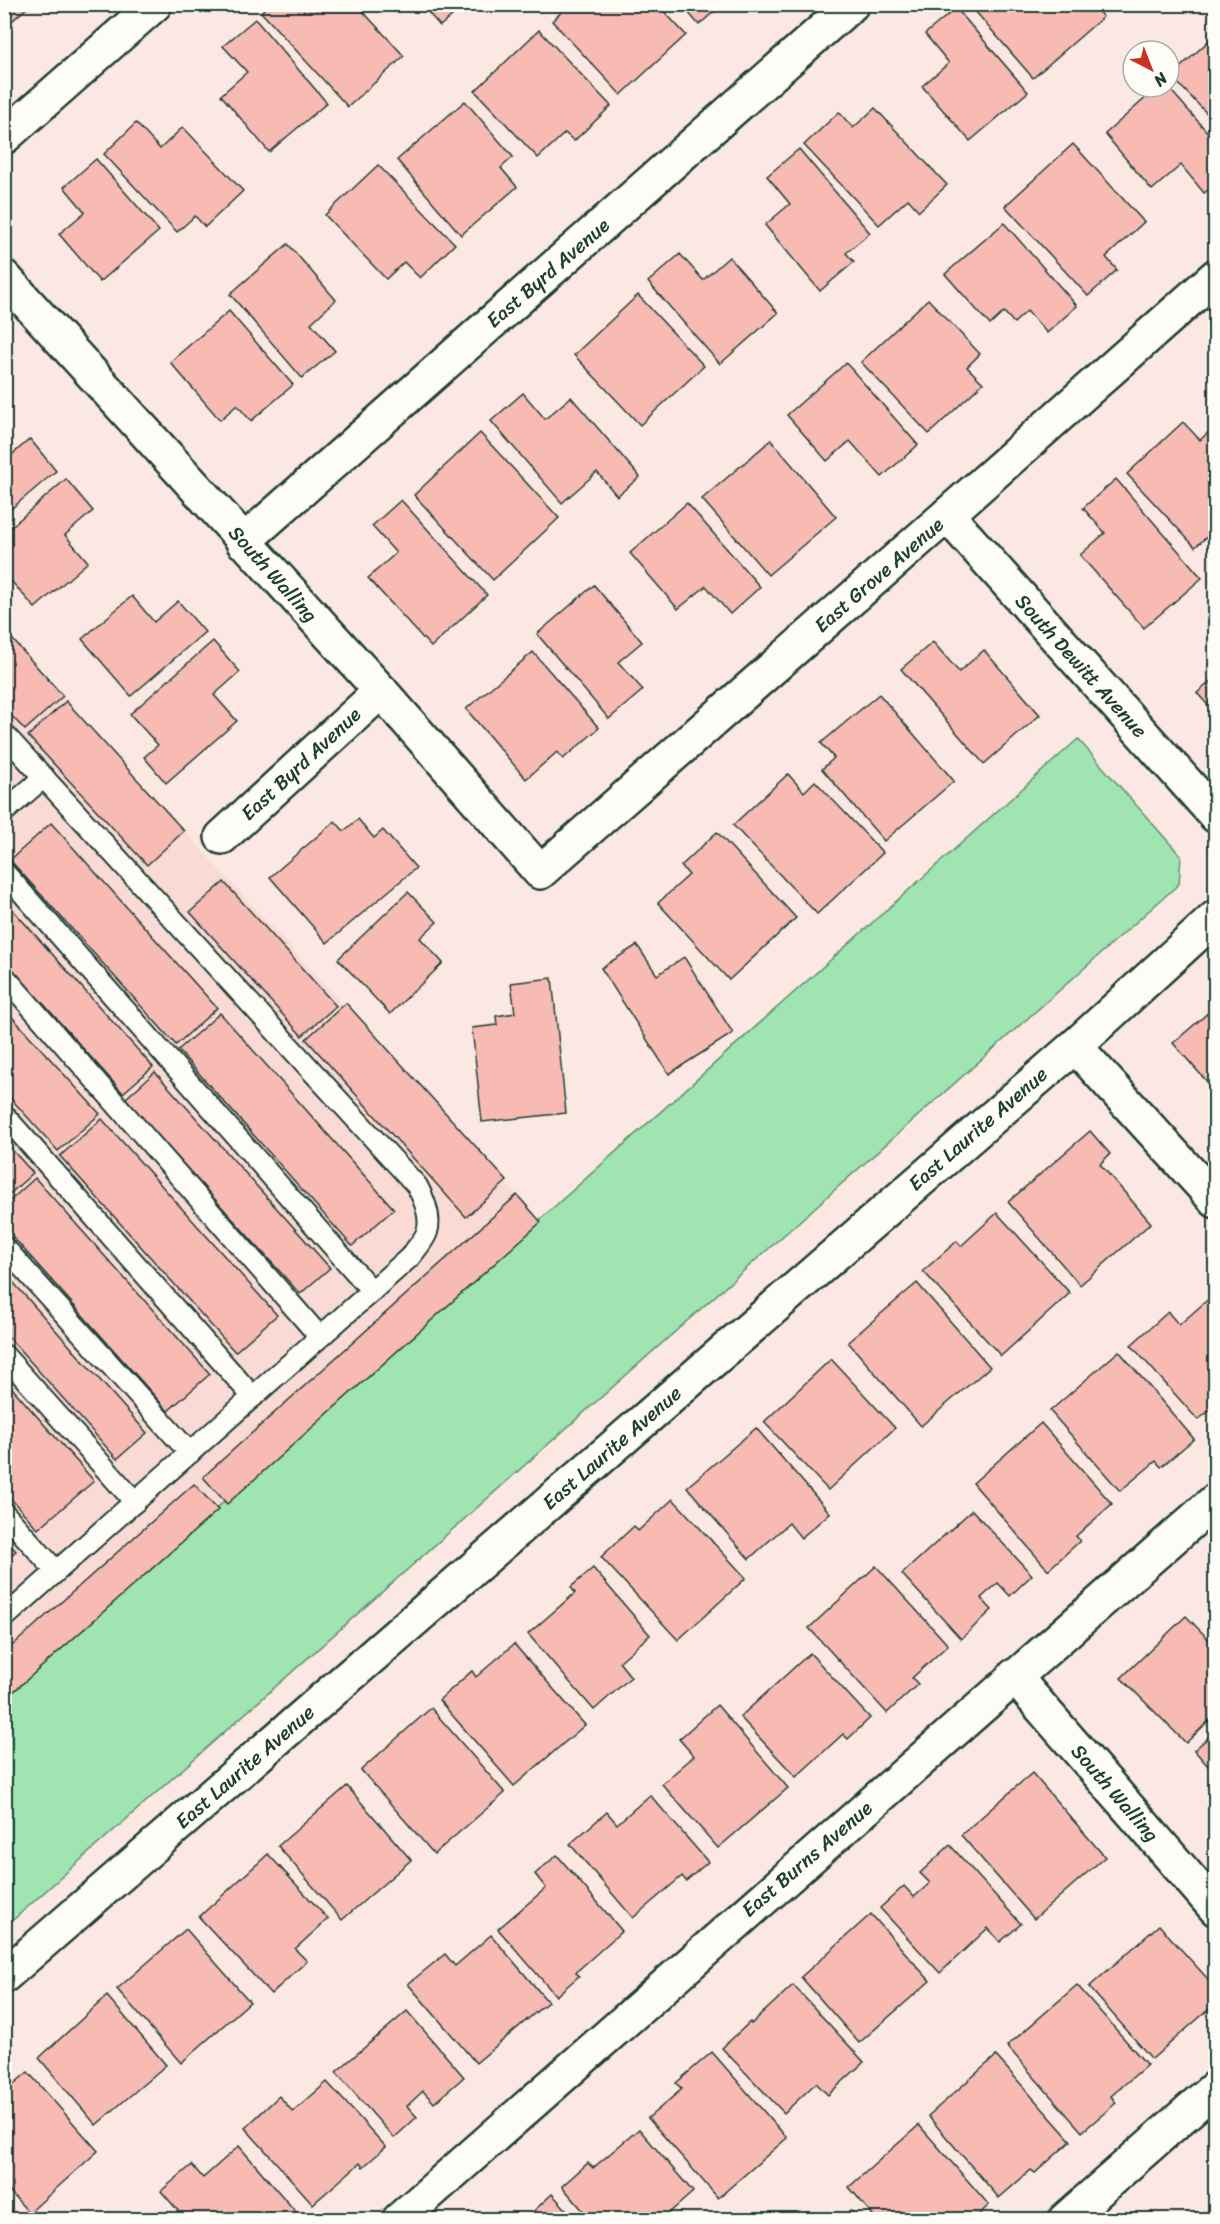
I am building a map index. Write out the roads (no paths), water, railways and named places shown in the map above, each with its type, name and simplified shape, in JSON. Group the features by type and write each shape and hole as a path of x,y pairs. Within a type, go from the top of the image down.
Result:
{"street":[{"path":"4,137 155,4"},
{"name":"East Byrd Avenue","path":"243,542 852,4"},
{"name":"East Grove Avenue","path":"540,872 1215,276"},
{"name":"South Walling","path":"4,277 381,691 540,872"},
{"name":"South Dewitt Avenue","path":"947,515 1215,816"},
{"name":"East Byrd Avenue","path":"222,837 381,691"},
{"name":"East Laurite Avenue","path":"4,1976 1075,1046 1215,917"},
{"path":"1075,1046 1215,1201"},
{"name":"East Burns Avenue","path":"399,2220 1215,1500"},
{"name":"South Walling","path":"1014,1676 1215,1910"},
{"path":"1065,2220 1215,2087"}],"lane":[{"path":"4,734 417,1186 425,1203 428,1218 427,1233 410,1257 4,1618"},
{"path":"4,812 44,777"},
{"path":"4,872 372,1291"},
{"path":"4,976 320,1337"},
{"path":"4,1115 253,1397"},
{"path":"4,1247 189,1453"},
{"path":"4,1355 135,1502"},
{"path":"4,1513 56,1571"}]}
